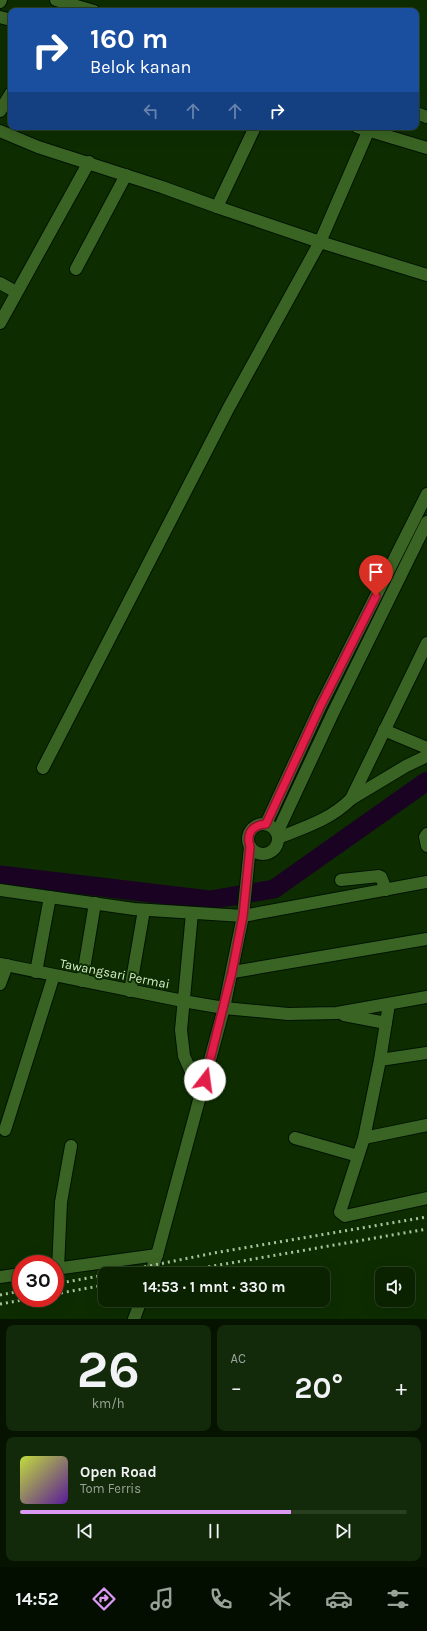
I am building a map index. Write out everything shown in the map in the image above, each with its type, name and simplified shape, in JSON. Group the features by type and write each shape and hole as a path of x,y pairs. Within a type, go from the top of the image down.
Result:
{"street":[{"path":"56,0 84,8"},
{"path":"0,111 8,99"},
{"path":"217,207 254,130"},
{"path":"43,768 228,409 320,242 364,130"},
{"path":"371,130 427,148"},
{"path":"0,131 38,147 89,162 320,242 427,275"},
{"path":"0,322 89,162"},
{"path":"76,269 126,175"},
{"path":"0,282 16,292"},
{"path":"266,824 320,707 427,494"},
{"path":"247,874 274,850 277,845 277,836 333,714 388,601 424,535"},
{"path":"376,596 388,601"},
{"path":"351,799 427,643"},
{"path":"320,707 333,714"},
{"path":"384,730 427,748"},
{"path":"277,836 315,824 327,818 351,799 406,766 427,756"},
{"path":"268,854 262,855 255,852 250,847 247,839 250,830 258,825 266,824 272,828 277,836"},
{"path":"427,834 425,837 427,846"},
{"path":"153,1267 224,1008 243,911 250,847"},
{"path":"341,880 379,876 381,877 386,890"},
{"path":"0,890 144,910 192,913 243,911 386,890 427,882"},
{"path":"36,972 50,897"},
{"path":"82,981 95,903"},
{"path":"130,991 144,910"},
{"path":"192,913 180,1030 182,1048 201,1094"},
{"path":"232,972 427,939"},
{"path":"0,984 4,965"},
{"name":"Tawangsari Permai","path":"4,965 130,991 224,1008 288,1014 337,1014"},
{"path":"5,1130 54,975"},
{"path":"337,1014 427,997"},
{"path":"389,1004 380,1060 364,1138 341,1208 341,1213 344,1216 427,1198"},
{"path":"337,1014 386,1023"},
{"path":"380,1060 427,1053"},
{"path":"364,1138 427,1125"},
{"path":"295,1138 358,1156"},
{"path":"58,1255 61,1202 71,1146"},
{"path":"64,1268 157,1255"},
{"path":"0,1277 12,1275"},
{"path":"134,1319 138,1307"}],"waterway":[{"path":"0,875 210,900 274,889 427,781"}],"railway":[{"path":"144,1267 214,1253 427,1217"},
{"path":"207,1267 427,1229"},
{"path":"64,1282 98,1276"},
{"path":"64,1292 98,1286"},
{"path":"0,1295 12,1293"},
{"path":"0,1304 12,1302"}],"route":[{"path":"205,1080 224,1008 243,916 250,847 247,839 250,830 258,825 266,824 320,707 376,596"}]}
